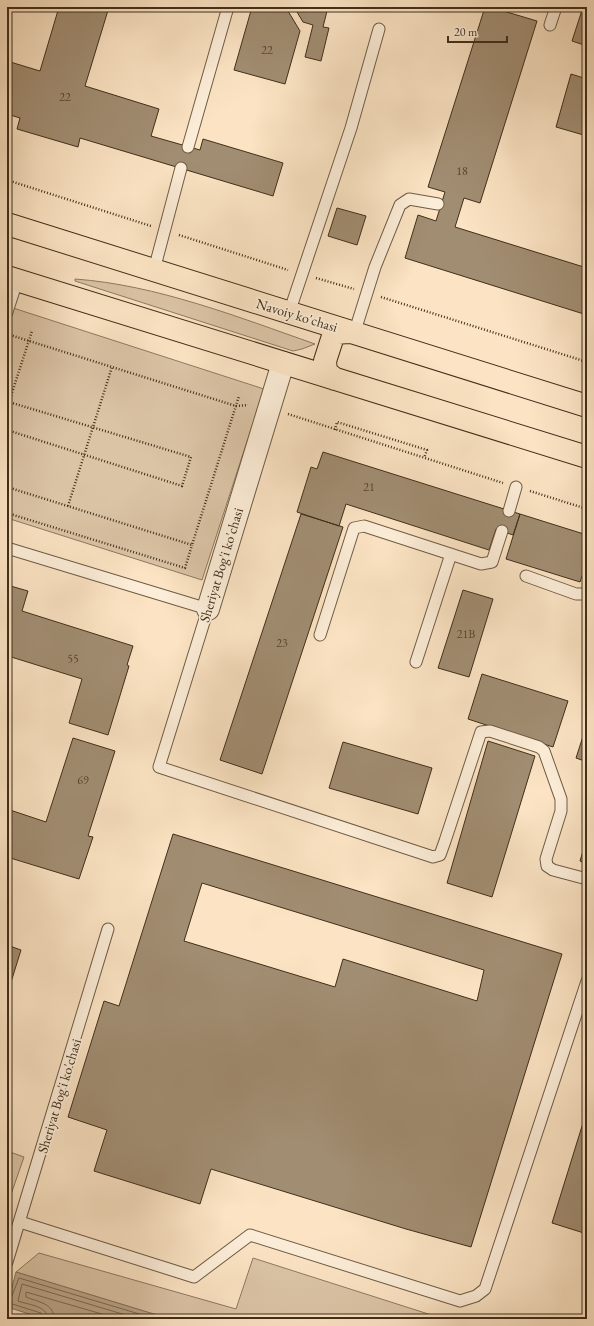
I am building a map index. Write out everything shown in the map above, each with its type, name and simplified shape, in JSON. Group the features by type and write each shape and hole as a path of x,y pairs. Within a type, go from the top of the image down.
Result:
{"main road":[{"name":"Navoiy ko'chasi","path":"7,224 587,406"},
{"path":"12,279 587,457"},
{"path":"335,379 326,372 325,361 333,335 337,332 352,333"}],"street":[{"name":"Sheriyat Bog'i ko'chasi","path":"208,609 283,363"}],"lane":[{"path":"188,147 228,7"},
{"path":"550,25 556,7"},
{"path":"289,313 351,128 380,29"},
{"path":"154,270 181,168"},
{"path":"352,333 375,267 400,205 409,199 438,204"},
{"path":"7,312 12,279"},
{"path":"508,510 516,487"},
{"path":"320,635 354,528 364,526 481,564 492,562 502,531"},
{"path":"7,548 208,609"},
{"path":"416,662 451,554"},
{"path":"526,576 576,594 587,594"},
{"name":"Sheriyat Bog'i ko'chasi","path":"208,609 159,767 433,856 440,856 481,732 490,732 539,747 544,751 561,798 560,811 546,859 547,866 553,870 587,879"},
{"name":"Sheriyat Bog'i ko'chasi","path":"7,1262 108,929"},
{"path":"20,1222 194,1277 250,1235 460,1301 476,1296 484,1289 587,981"}],"path":[{"path":"7,424 10,409 8,401 32,331"},
{"path":"7,334 236,406"},
{"path":"68,506 112,367"},
{"path":"7,513 185,568 239,396"},
{"path":"7,430 182,486 191,457 8,401"},
{"path":"270,407 335,430 587,509"},
{"path":"335,430 337,422 427,450 424,458"},
{"path":"7,487 192,545"}],"shaded area":[{"path":"75,279 106,282 167,295 227,313 315,344 293,351 75,281"},
{"path":"7,306 264,389 202,580 7,518"},
{"path":"7,1151 24,1157 7,1206"},
{"path":"39,1253 236,1309 253,1258 444,1319 170,1319 16,1272"}],"water":[{"path":"16,1272 170,1319 45,1319 7,1307"}],"building":[{"path":"59,7 109,7 85,86 159,109 151,136 200,150 203,139 283,163 273,196 80,138 78,147 17,129 20,118 7,114 7,61 40,71"},
{"path":"252,7 276,7 288,11 300,31 285,84 234,70"},
{"path":"294,7 328,7 323,27 329,28 321,61 305,57 313,25 303,22"},
{"path":"485,7 490,7 537,21 480,203 464,198 455,227 587,268 587,315 405,258 418,215 436,221 445,192 428,187"},
{"path":"583,7 587,7 587,46 572,41"},
{"path":"571,74 587,79 587,136 556,127"},
{"path":"337,208 366,216 357,245 328,236"},
{"path":"323,452 520,514 513,535 496,529 489,550 346,504 339,526 297,512 311,467 317,469"},
{"path":"301,514 343,527 262,774 220,760"},
{"path":"520,514 587,535 587,561 580,582 506,559"},
{"path":"7,585 28,591 22,611 133,646 127,665 129,666 108,735 69,723 82,679 8,656 7,661"},
{"path":"463,590 493,599 469,677 438,668"},
{"path":"482,674 568,701 553,747 468,719"},
{"path":"587,724 587,762 576,758"},
{"path":"73,738 115,751 88,836 93,837 79,879 7,857 7,809 46,822"},
{"path":"488,741 535,756 492,897 447,883"},
{"path":"343,742 432,768 418,814 329,788"},
{"path":"173,834 562,954 471,1247 406,1229 211,1169 200,1204 94,1171 107,1130 68,1117 104,1001 119,1006","holes":["202,883 484,970 477,1001 343,959 335,987 184,941"]},
{"path":"587,838 587,864 580,861"},
{"path":"7,945 21,950 7,995"},
{"path":"587,1110 587,1234 552,1223"}]}
